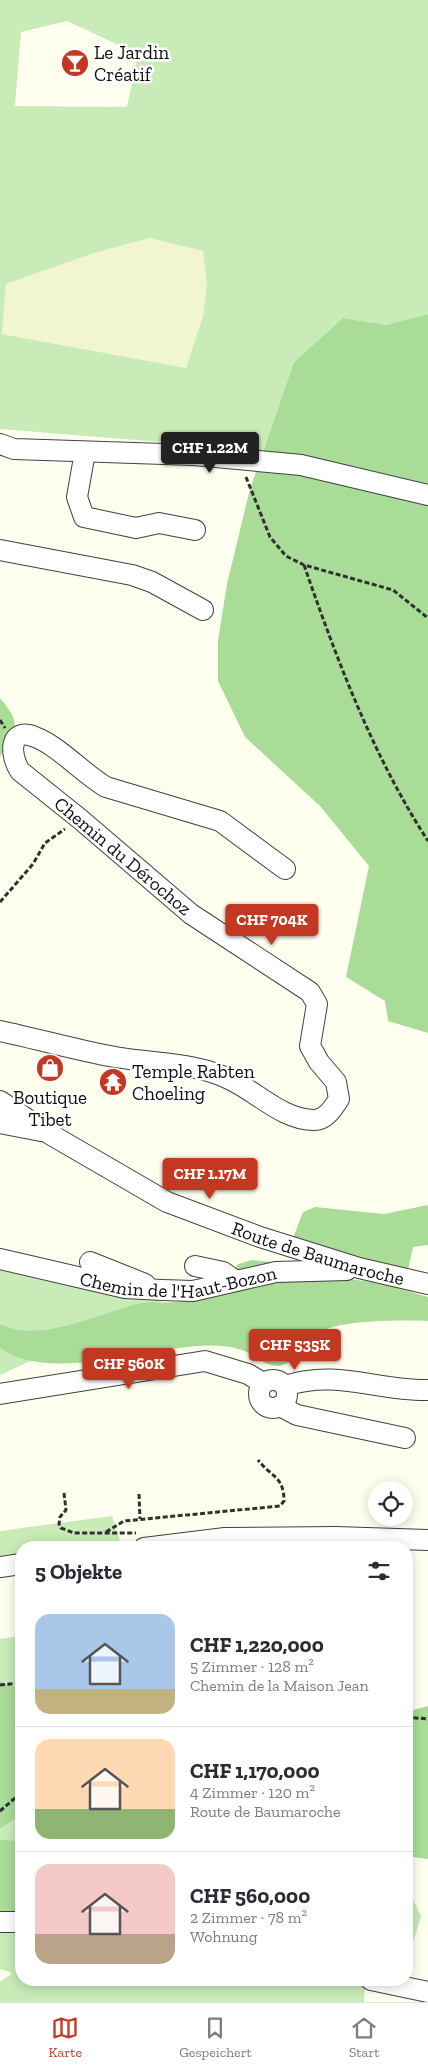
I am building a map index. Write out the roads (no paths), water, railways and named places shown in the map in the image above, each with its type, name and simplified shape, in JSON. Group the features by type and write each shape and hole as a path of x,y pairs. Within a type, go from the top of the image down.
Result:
{"street":[{"path":"0,444 14,449 194,455 301,466 428,495"},
{"path":"85,452 77,497 84,517 136,528 159,524 195,530"},
{"path":"0,550 132,575 152,582 203,610"},
{"name":"Chemin du Dérochoz","path":"0,1031 114,1057 200,1068 233,1081 285,1112 300,1118 316,1120 330,1113 339,1099 336,1082 319,1062 310,1046 317,1004 310,992 191,914 80,819 20,771 12,748 14,741 21,737 35,737 47,744 89,777 106,786 220,821 285,869"},
{"name":"Route de Baumaroche","path":"0,1101 48,1133 168,1202 252,1234 358,1268 428,1284"},
{"path":"0,1123 48,1133"},
{"name":"Chemin de l'Haut-Bozon","path":"0,1259 125,1288 158,1290 193,1290 276,1272 344,1271 358,1268"},
{"path":"90,1262 114,1270 158,1290"},
{"path":"196,1266 223,1272 236,1281"},
{"path":"0,1394 205,1361 248,1374 263,1383 274,1380 285,1386 304,1380 332,1378 428,1390"},
{"path":"263,1383 259,1391 263,1404 271,1408 280,1406 297,1415 405,1438"},
{"path":"280,1406 287,1395 285,1386"},
{"path":"143,1540 336,1537 428,1540"},
{"path":"0,1567 15,1565"},
{"path":"0,1922 15,1922"},
{"path":"400,1986 428,1992"}],"place":[{"name":"Le Jardin Créatif","path":"75,63"},
{"name":"Boutique Tibet","path":"50,1068"},
{"name":"Temple Rabten Choeling","path":"113,1082"}]}
